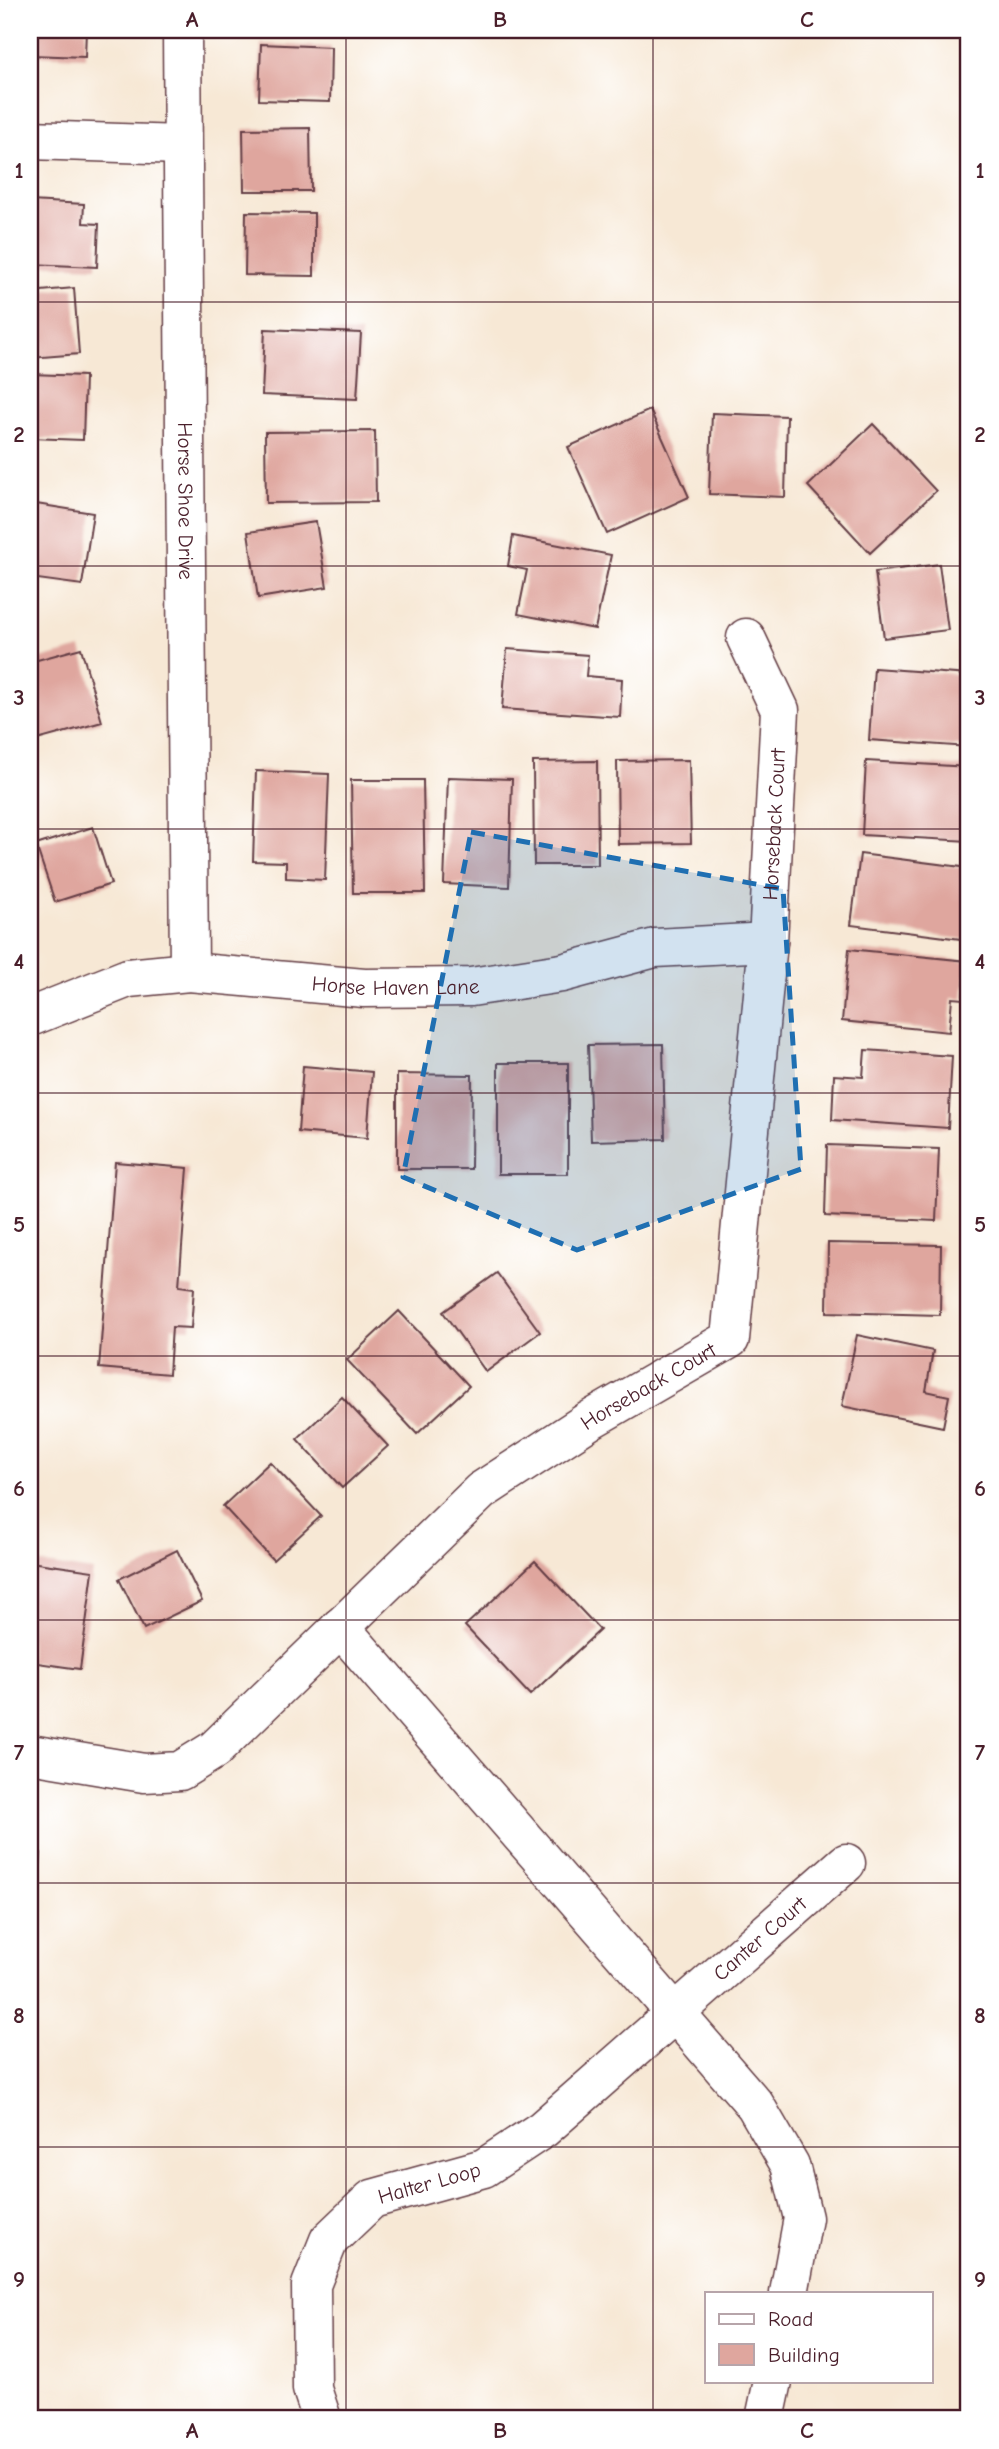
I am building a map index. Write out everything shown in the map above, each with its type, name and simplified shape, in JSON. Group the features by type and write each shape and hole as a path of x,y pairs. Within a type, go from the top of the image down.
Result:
{"street":[{"name":"Horse Shoe Drive","path":"182,30 190,972"},
{"path":"30,140 181,145"},
{"name":"Horseback Court","path":"30,1754 144,1773 180,1770 214,1750 481,1490 590,1420 730,1339 768,942 780,710 746,638"},
{"name":"Horse Haven Lane","path":"30,1017 128,978 190,972 364,988 471,987 562,974 656,948 768,942"},
{"path":"340,1627 755,2105 790,2165 803,2218 789,2292"},
{"name":"Canter Court","path":"675,2014 846,1863"},
{"name":"Halter Loop","path":"321,2419 312,2389 311,2285 329,2240 372,2199 484,2168 543,2129 675,2014"},
{"path":"765,2419 773,2382"}],"highlighted area":[{"path":"471,832 783,889 801,1169 577,1250 403,1177"}],"building":[{"path":"30,30 86,30 85,57 30,55"},
{"path":"261,44 331,47 330,102 259,100"},
{"path":"310,128 311,191 244,191 243,129"},
{"path":"30,201 84,204 83,223 99,224 97,267 30,264"},
{"path":"246,212 314,213 314,276 245,275"},
{"path":"74,288 79,354 30,358 30,292"},
{"path":"265,329 361,333 357,399 262,395"},
{"path":"30,374 85,376 83,440 30,438"},
{"path":"650,410 689,497 607,534 568,447"},
{"path":"712,413 787,416 785,497 709,494"},
{"path":"873,424 936,491 870,553 808,486"},
{"path":"375,431 376,502 266,503 265,432"},
{"path":"30,503 93,513 82,585 30,578"},
{"path":"316,522 327,587 258,598 248,532"},
{"path":"513,536 611,555 595,629 518,614 527,570 508,566"},
{"path":"939,564 948,630 884,638 875,572"},
{"path":"81,648 102,722 30,742 30,662"},
{"path":"507,649 588,655 586,676 622,679 620,717 502,709"},
{"path":"874,668 969,675 969,747 869,740"},
{"path":"689,760 691,843 618,844 617,761"},
{"path":"597,761 598,865 534,865 533,762"},
{"path":"866,761 969,767 969,841 862,835"},
{"path":"256,771 329,774 325,880 286,878 286,862 253,861"},
{"path":"448,777 512,779 509,887 444,884"},
{"path":"351,780 423,780 425,893 353,893"},
{"path":"93,827 111,884 55,902 36,845"},
{"path":"860,854 969,868 969,940 851,925"},
{"path":"849,949 967,961 963,999 952,998 949,1032 842,1021"},
{"path":"663,1044 665,1139 591,1141 588,1045"},
{"path":"865,1050 952,1056 948,1128 832,1120 834,1075 863,1077"},
{"path":"498,1063 568,1063 568,1174 498,1174"},
{"path":"303,1066 372,1072 367,1138 298,1132"},
{"path":"397,1074 472,1075 471,1169 397,1169"},
{"path":"827,1145 939,1149 936,1221 825,1216"},
{"path":"115,1162 188,1168 179,1286 194,1288 191,1328 172,1327 169,1374 99,1368"},
{"path":"828,1243 941,1245 940,1315 827,1312"},
{"path":"497,1273 540,1332 486,1372 443,1312"},
{"path":"399,1311 469,1386 417,1434 347,1360"},
{"path":"857,1335 933,1351 926,1391 949,1396 943,1427 842,1406"},
{"path":"342,1397 388,1446 342,1488 297,1439"},
{"path":"270,1462 321,1516 273,1560 223,1506"},
{"path":"177,1550 202,1601 144,1629 119,1579"},
{"path":"535,1561 600,1630 530,1695 465,1626"},
{"path":"30,1562 93,1571 80,1669 30,1662"},
{"path":"30,1851 41,1853 33,1954 30,1954"}]}
